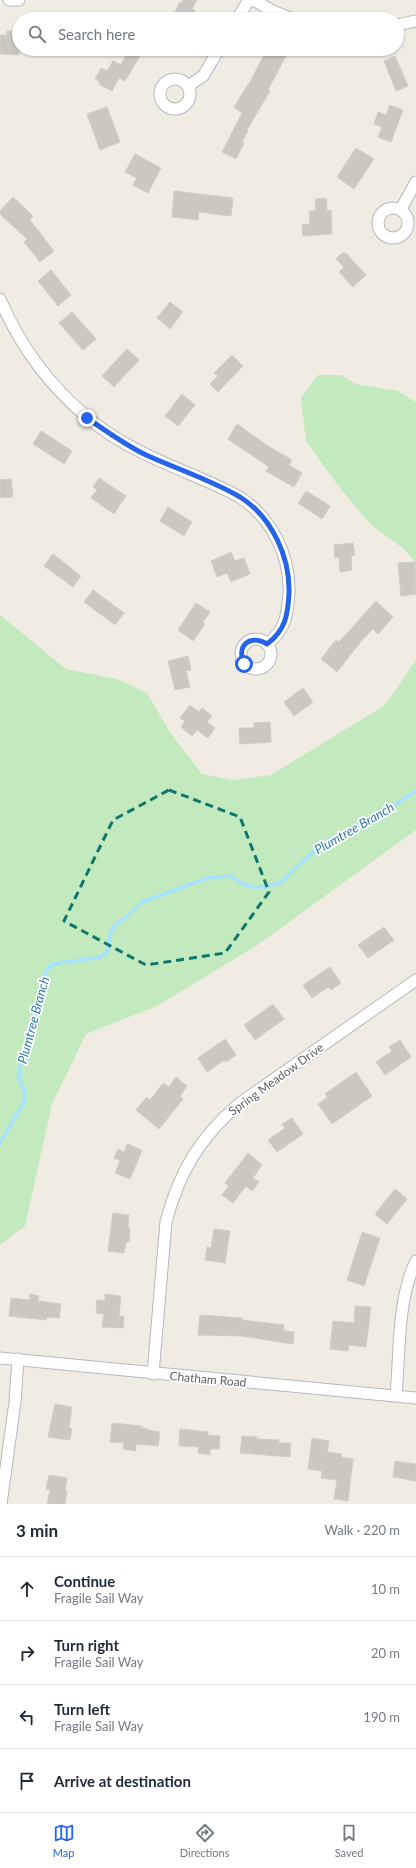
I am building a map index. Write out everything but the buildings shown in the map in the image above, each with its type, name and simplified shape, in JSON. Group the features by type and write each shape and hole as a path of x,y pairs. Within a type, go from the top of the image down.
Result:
{"street":[{"path":"10,0 19,0"},
{"path":"241,12 248,0"},
{"path":"253,0 276,12"},
{"path":"404,24 416,21"},
{"path":"188,86 203,76 215,56"},
{"path":"401,209 416,182"},
{"path":"0,299 23,345 62,394 87,418 116,438 144,454 241,498 259,512 273,531 282,550 287,571 288,606 283,628 277,637 267,644"},
{"name":"Spring Meadow Drive","path":"153,1374 166,1222 172,1199 194,1152 220,1120 240,1103 416,980"},
{"path":"396,1395 405,1291 416,1261"},
{"name":"Chatham Road","path":"0,1358 153,1374 416,1398"},
{"path":"1,1504 15,1402 18,1359"}],"highlighted area":[{"path":"169,790 240,817 269,892 225,953 146,965 64,921 113,820"}],"green space":[{"path":"318,375 341,375 356,384 398,391 416,402 416,563 405,550 369,523 337,484 306,441 301,398"},
{"path":"0,615 66,669 117,679 147,693 171,734 202,774 234,780 271,775 385,705 416,660 416,830 256,946 157,1006 86,1034 52,1104 25,1226 0,1245"}],"waterway":[{"name":"Plumtree Branch","path":"0,1143 24,1102 25,1093 19,1079 20,1066 34,1026 41,988 46,971 53,964 101,957 107,952 111,931 115,925 129,915 142,902 207,878 231,876 243,884 254,887 266,887 281,882 311,854 329,840 382,813 416,791"}],"route":[{"path":"87,418 116,438 144,454 216,485 241,498 259,512 273,531 282,550 287,571 289,587 286,617 283,628 277,637 267,644 259,639 246,643 242,648 244,664"}]}
